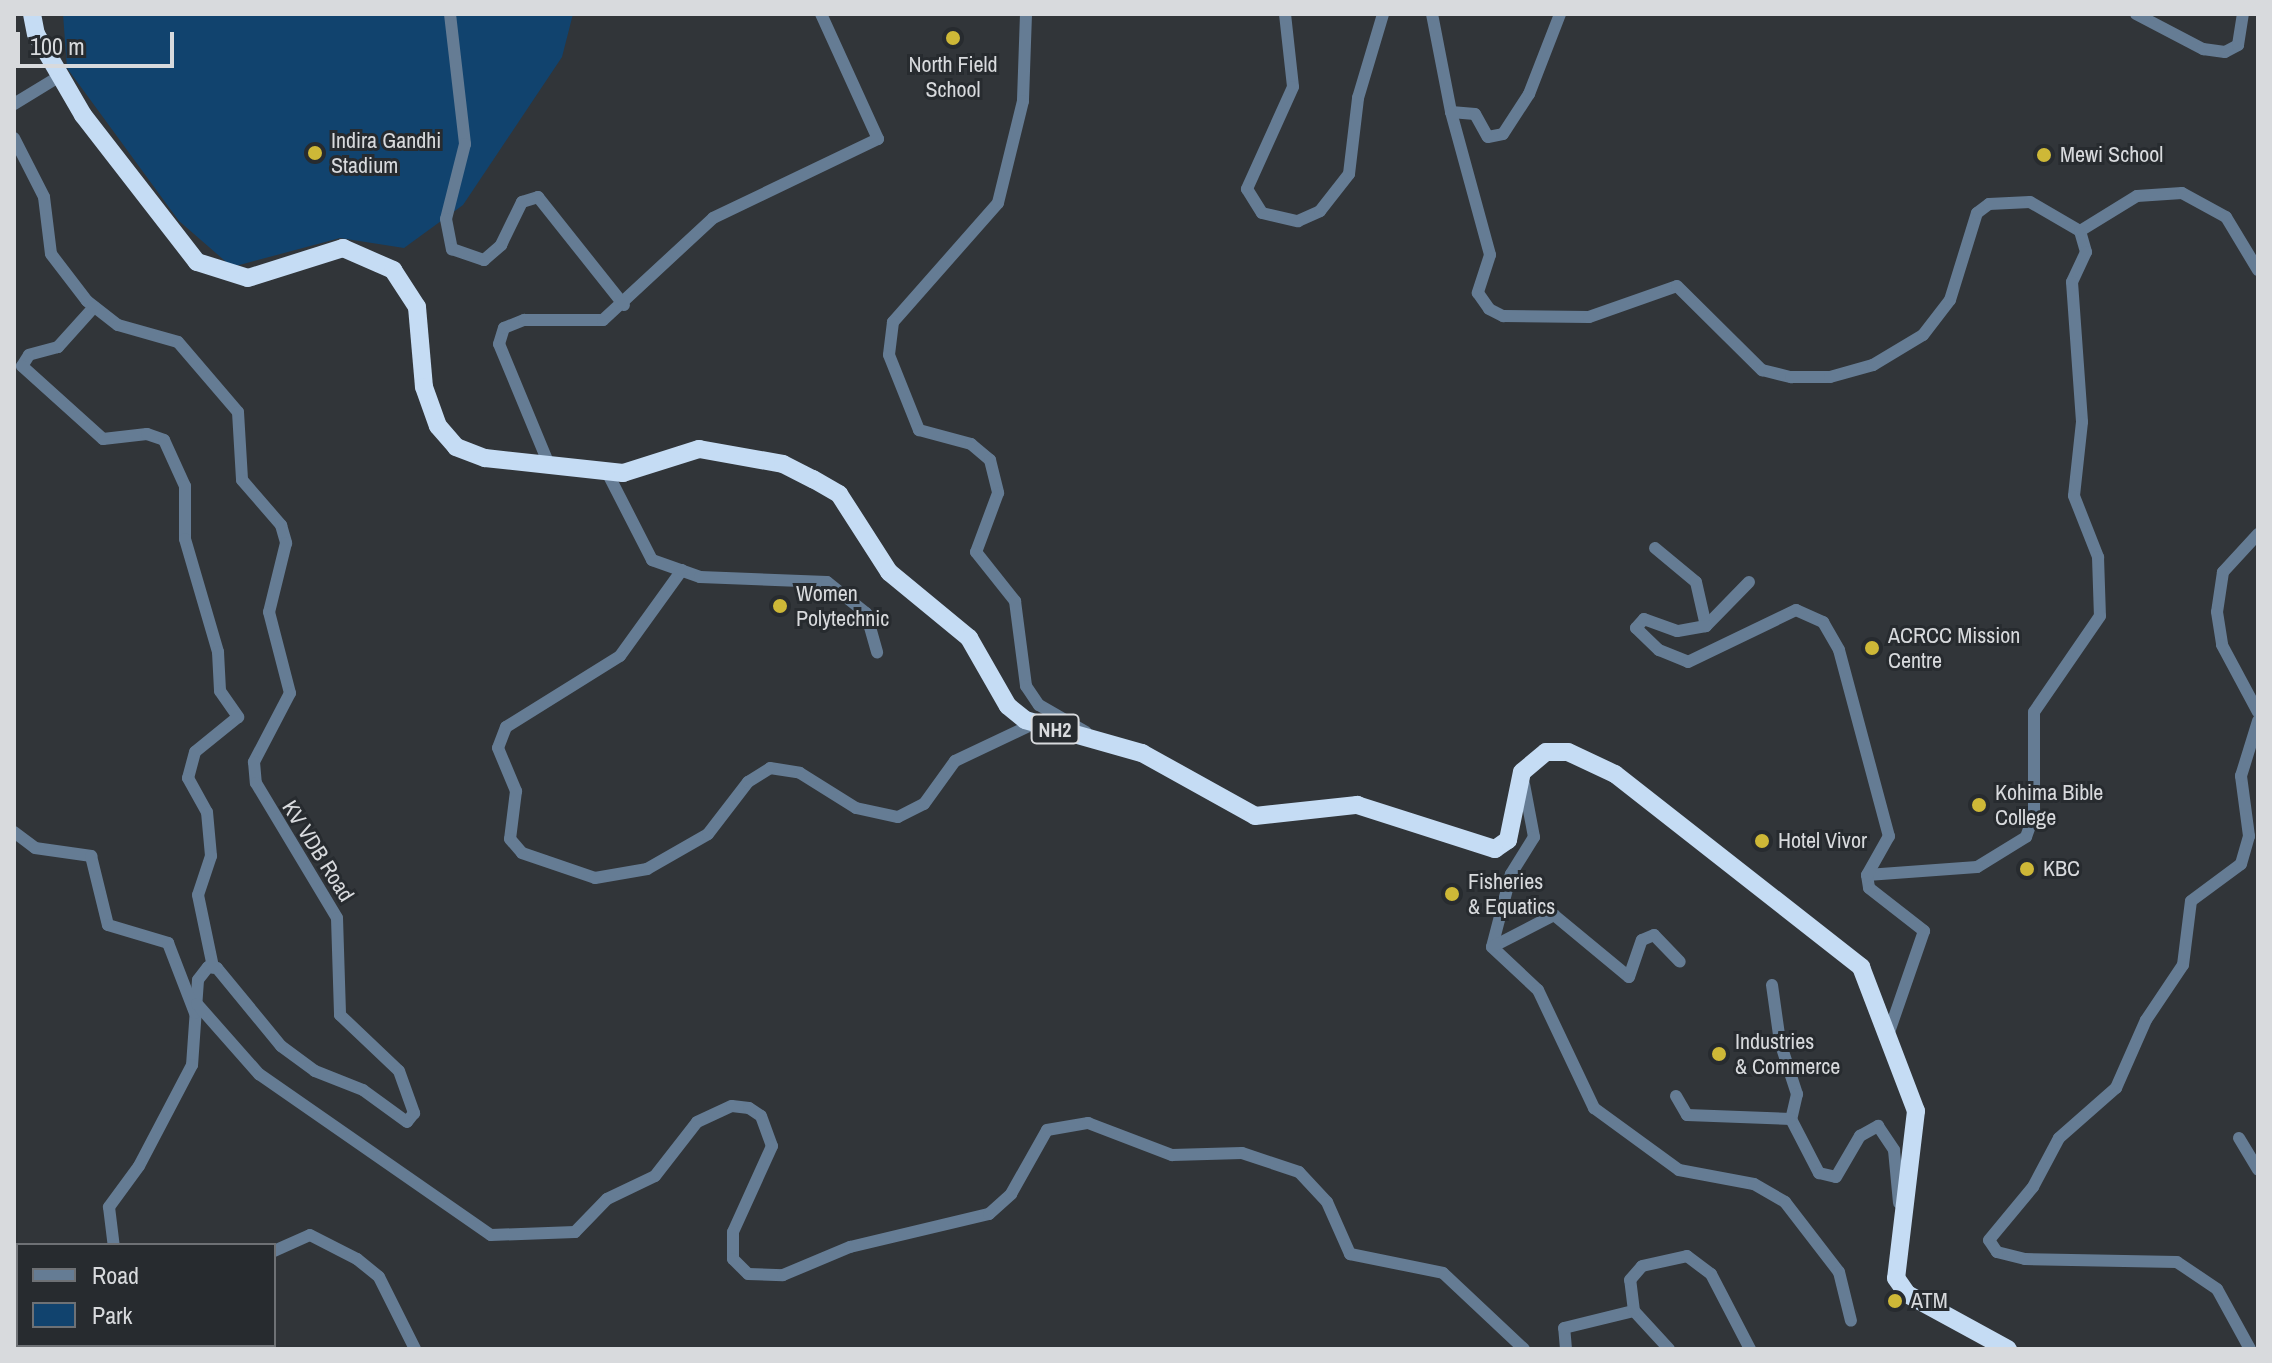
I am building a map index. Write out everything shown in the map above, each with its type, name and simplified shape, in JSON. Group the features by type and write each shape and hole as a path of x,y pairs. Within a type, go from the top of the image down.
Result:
{"highway":[{"name":"NH2","path":"32,14 60,76 136,193 197,262 248,278 326,251 362,251 393,270 417,307 424,387 438,426 456,447 485,458 551,470 607,472 699,449 783,464 839,494 889,572 969,638 1008,706 1035,723 1142,753 1255,816 1357,805 1495,849 1512,829 1522,772"},
{"path":"1522,772 1546,752 1568,752 1615,774 1848,949 1873,990 1886,1041 1916,1111 1894,1270 1907,1294 2008,1349"}],"street":[{"path":"450,14 465,144 446,219 452,249 484,260 501,245 522,202 538,197 624,305"},
{"path":"551,470 500,335 524,320 596,322 624,305 719,213 878,139 821,14"},
{"path":"1026,14 1023,101 998,203 893,322 889,355 919,430 971,444 995,469 996,506 976,552 1015,601 1026,686 1039,705 1100,740"},
{"path":"1285,14 1293,87 1247,189 1262,213 1298,221 1320,211 1349,174 1358,98 1383,14"},
{"path":"1432,14 1451,112 1490,255 1478,293 1489,309 1503,316 1589,317 1677,286 1762,370 1791,377 1830,377 1873,365 1923,335 1950,300 1977,213 1989,204 2030,202 2080,231 2086,252 2072,282 2082,422 2074,496 2104,589 2100,616 2078,658 2034,712 2032,826 1977,867 1867,875"},
{"path":"1451,112 1475,114 1488,137 1503,134 1529,94 1560,14"},
{"path":"2136,14 2225,52 2238,45 2243,14"},
{"path":"14,104 60,76"},
{"name":"KV VDB Road","path":"14,138 44,197 51,254 94,307 118,325 178,342 238,412 242,480 281,525 286,543 269,612 290,693 254,762 256,783 337,918 340,1015 399,1071 414,1113 407,1122 363,1090 315,1071 281,1046 213,967"},
{"path":"2080,231 2137,196 2182,193 2226,217 2258,270"},
{"path":"94,307 58,347 29,355 22,366 103,439 147,434 164,440 185,486 185,539 218,652 220,691 238,717 195,752 188,778 207,812 211,856 198,895 213,967 198,980 198,1020 184,1082 109,1207 114,1243"},
{"path":"607,472 644,551 682,570 827,582 866,613 877,652"},
{"path":"2258,534 2223,572 2217,612 2222,645 2258,712"},
{"path":"1655,548 1696,582 1706,626"},
{"path":"682,570 620,656 506,727 498,748 516,791 510,839 522,853 595,878 647,869 708,834 756,774 770,768 800,773 856,808 898,817 924,804 955,761 1035,723"},
{"path":"1749,582 1706,626 1677,631 1644,619 1636,628 1659,650 1688,662 1796,610 1813,614 1830,630 1889,836 1867,875 1869,888 1924,931 1886,1041"},
{"path":"2250,1349 2217,1289 2186,1266 2025,1259 1997,1252 1989,1240 2033,1187 2059,1138 2125,1075 2146,1020 2183,965 2191,901 2241,864 2249,836 2241,776 2258,721"},
{"path":"1492,947 1511,874 1534,837 1522,772"},
{"path":"14,832 35,848 91,856 108,925 168,943 198,1020"},
{"path":"1492,947 1554,915 1629,977 1642,940 1654,935 1680,962"},
{"path":"1492,947 1538,990 1594,1108 1679,1170 1754,1184 1785,1202 1839,1272 1851,1321"},
{"path":"1772,985 1780,1042 1797,1094 1791,1119 1827,1178 1844,1167 1869,1128 1889,1134 1901,1230"},
{"path":"197,1004 259,1074 491,1235 575,1232 607,1199 655,1176 697,1122 732,1106 749,1108 761,1116 772,1146 733,1232 733,1259 748,1274 783,1275 850,1247 989,1214 1011,1194 1047,1130 1088,1123 1172,1155 1242,1153 1299,1172 1327,1202 1350,1254 1443,1273 1524,1349"},
{"path":"1676,1096 1687,1115 1791,1119"},
{"path":"2239,1138 2258,1170"},
{"path":"276,1250 310,1235 357,1259 379,1277 415,1349"},
{"path":"1669,1349 1634,1311 1632,1273 1693,1258 1741,1322 1750,1349"},
{"path":"1566,1349 1564,1328 1634,1311"}],"green space":[{"name":"Indira Gandhi Stadium","path":"63,14 573,14 562,57 463,205 404,248 340,238 232,267 179,221 67,68"}],"place":[{"name":"North Field School","path":"953,38"},
{"name":"Indira Gandhi Stadium","path":"315,153"},
{"name":"Mewi School","path":"2044,155"},
{"name":"Women Polytechnic","path":"780,606"},
{"name":"ACRCC Mission Centre","path":"1872,648"},
{"name":"Kohima Bible College","path":"1979,805"},
{"name":"Hotel Vivor","path":"1762,841"},
{"name":"KBC","path":"2027,869"},
{"name":"Fisheries & Equatics","path":"1452,894"},
{"name":"Industries & Commerce","path":"1719,1054"},
{"name":"ATM","path":"1895,1301"}]}
